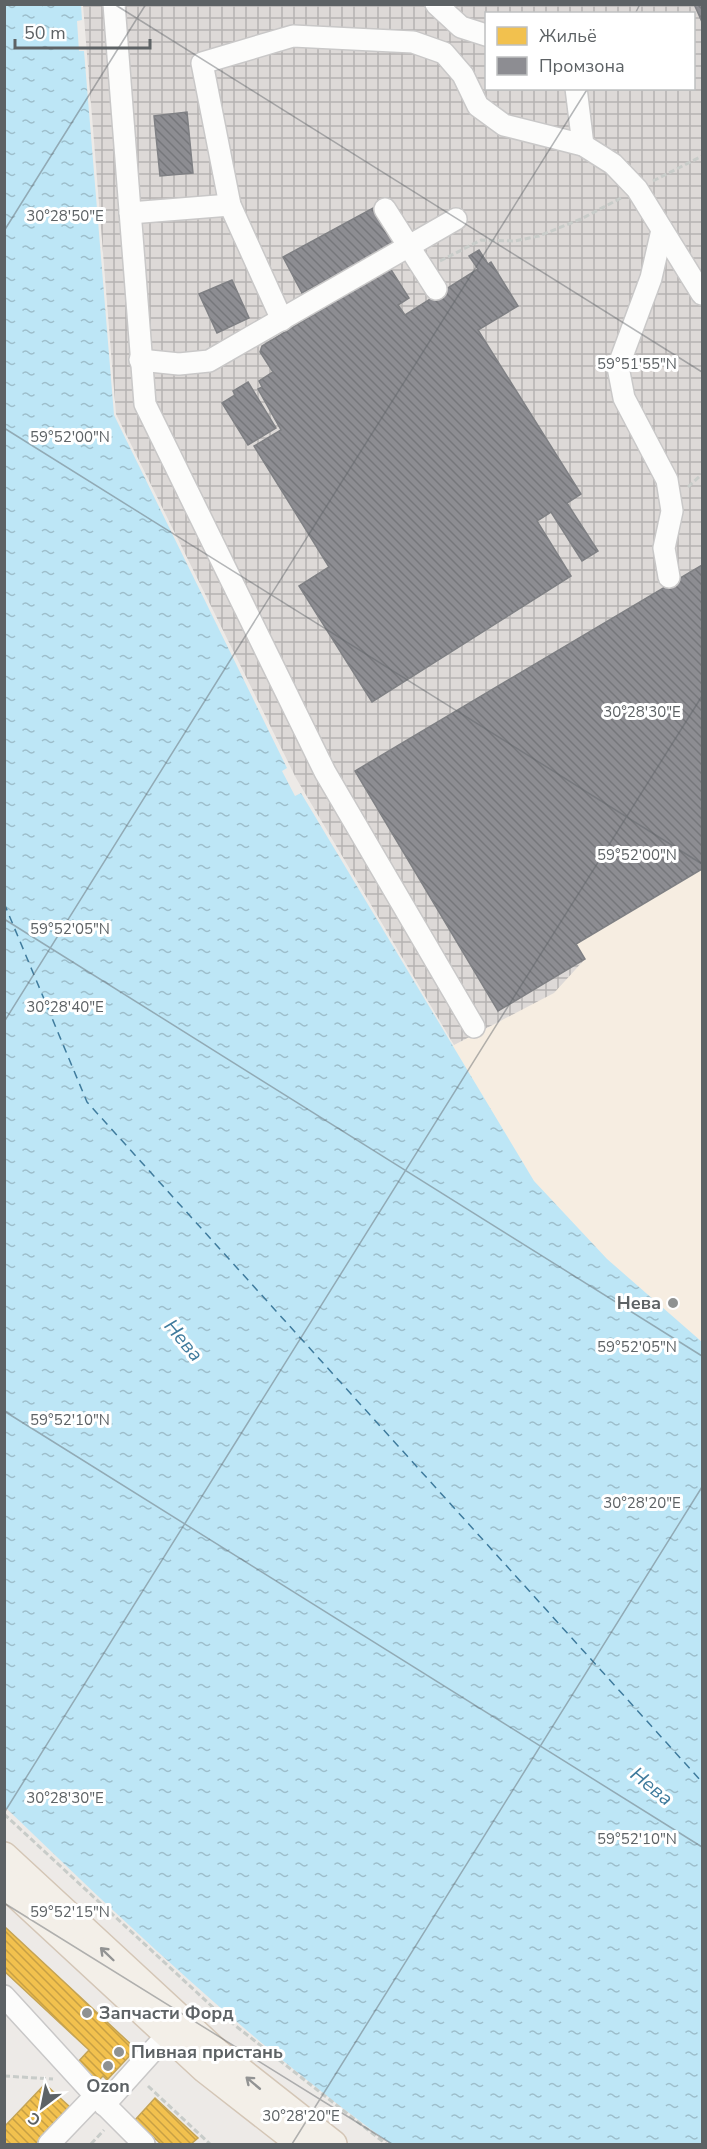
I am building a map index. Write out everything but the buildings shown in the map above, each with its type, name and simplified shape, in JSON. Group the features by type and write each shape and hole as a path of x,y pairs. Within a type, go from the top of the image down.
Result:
{"main road":[{"path":"4,1856 216,2052 333,2145"},
{"path":"4,1883 167,2035 300,2145"}],"lane":[{"path":"114,4 140,360 146,404 325,771 474,1027"},
{"path":"436,4 461,27 485,35"},
{"path":"444,53 461,27"},
{"path":"282,320 230,206 202,63 293,36 413,42 444,53 463,75 478,106 504,125 583,145 613,164 637,189 702,294"},
{"path":"576,90 583,145"},
{"path":"130,213 230,206"},
{"path":"385,209 436,289"},
{"path":"140,360 179,364 209,361 456,219"},
{"path":"662,230 651,278 618,367 624,398 667,480 672,511 664,548 669,577"},
{"path":"4,1996 144,2145"},
{"path":"49,2145 134,2073 167,2035"}],"path":[{"path":"424,270 481,240 515,241 562,227 702,156"},
{"path":"4,1814 218,2012 386,2145"},
{"path":"134,2073 210,2145"},
{"path":"4,2076 59,2080"},
{"path":"375,2145 378,2139"}],"shaded area":[{"path":"83,5 702,5 702,869 576,944 585,959 554,993 454,1045 296,778 116,414"},
{"path":"702,869 702,1342 607,1259 534,1181 452,1046 501,1021 576,944"}],"water":[{"name":"Нева","path":"4,5 81,5 82,20 77,21 79,51 84,51 114,415 287,768 282,771 295,796 301,793 534,1181 607,1259 702,1342 702,2144 391,2144 289,2066 240,2025 145,1940 5,1807"}],"ferry route":[{"path":"4,903 87,1102 702,1782"}],"place":[{"name":"Нева","path":"673,1303"},
{"name":"Запчасти Форд","path":"87,2013"},
{"name":"Пивная пристань","path":"119,2052"},
{"name":"Ozon","path":"108,2066"}]}
